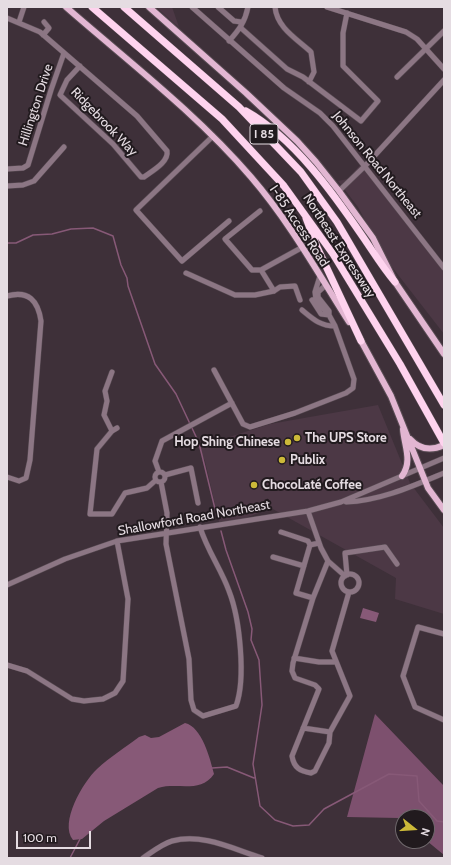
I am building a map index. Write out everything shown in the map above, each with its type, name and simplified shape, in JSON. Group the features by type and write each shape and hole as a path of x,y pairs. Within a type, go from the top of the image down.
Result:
{"highway":[{"name":"Northeast Expressway","path":"92,7 222,119 305,212 343,270 444,444"},
{"name":"Northeast Expressway","path":"124,7 239,107 301,172 337,222 444,405"},
{"path":"239,107 263,121 285,141 317,175 363,237 383,269 395,282"},
{"path":"305,212 317,247 361,341"}],"main road":[{"name":"I-85 Access Road","path":"66,7 118,51 213,136 252,178 320,276 361,341 391,396 409,438 419,469 433,497 444,510"},
{"path":"149,7 280,124 316,162 373,238 395,282 444,354"},
{"path":"402,476 407,467 408,459 403,438 403,425"},
{"path":"409,438 425,449 431,450 444,444"}],"street":[{"path":"20,22 24,7"},
{"name":"Johnson Road Northeast","path":"192,7 284,88 320,113 333,126 444,268"},
{"path":"218,7 234,21 241,22 241,28 287,69 309,82 361,121 378,101 343,66 343,33 347,13"},
{"path":"229,41 241,28 246,18 248,7"},
{"path":"275,7 276,14 282,26 311,52 314,72 309,82"},
{"path":"327,7 406,32 417,39 444,69"},
{"name":"Ridgebrook Way","path":"7,18 20,22 44,35 64,53 80,66 137,116 167,150 168,155 164,162 144,177 140,177 113,144 60,95 67,80 80,66"},
{"path":"44,22 49,28 44,35"},
{"path":"397,78 444,31"},
{"name":"Hillington Drive","path":"7,169 23,168 28,165 64,53"},
{"path":"339,191 365,166 444,80"},
{"path":"213,136 136,210 182,261 229,221"},
{"path":"7,186 34,181 64,147"},
{"path":"260,211 225,239 252,270 261,270 301,248"},
{"path":"261,270 274,291"},
{"path":"186,273 235,295 255,295 274,291 280,287 295,286 300,300"},
{"path":"214,370 243,424 250,427 295,413 346,393 353,388 354,379 335,326 329,315 316,300 315,292 320,276"},
{"path":"321,307 318,292 326,285"},
{"path":"7,296 22,296 30,298 39,308 42,321 30,460 26,478 19,481 7,477"},
{"path":"302,310 316,322 328,326 335,326"},
{"path":"112,372 105,391 107,401 104,414 112,431"},
{"path":"198,503 191,468 164,475 159,472 155,461 162,441 181,429 232,404"},
{"path":"117,428 112,431 97,449 90,514 112,514 125,493 147,488 158,481 165,479 164,475"},
{"name":"Shallowford Road Northeast","path":"343,502 444,458"},
{"path":"159,472 155,476 163,488 167,512 166,544 188,660 191,700 194,710 203,716 236,706 240,695 241,662 236,619 230,592 204,541 200,527"},
{"name":"Shallowford Road Northeast","path":"7,585 65,559 117,541 374,498 444,473"},
{"path":"308,510 319,543 328,561 346,575 353,575 359,581 357,589 349,592"},
{"path":"281,532 308,541 310,545"},
{"path":"7,666 27,671 72,699 84,701 103,700 116,693 123,681 128,599 117,541"},
{"path":"310,545 319,543"},
{"path":"310,545 296,592 314,598"},
{"path":"349,592 342,586 342,580 346,575 345,553 385,547 397,564"},
{"path":"273,557 304,566"},
{"path":"328,561 294,658 292,671 294,678 315,685 319,689 292,756 293,762 298,769 311,773 315,771 329,743 330,732 350,696 335,662 332,651 349,592"},
{"path":"444,634 418,627 403,676 415,707 444,720"},
{"path":"294,658 319,662 335,662"},
{"path":"303,728 330,732"},
{"path":"143,858 171,841 189,838 205,839 262,858"}],"shaded area":[{"path":"156,7 172,7 179,27 175,24"},
{"path":"361,164 444,269 444,334 385,258 358,207 338,181 348,179"},
{"path":"378,405 410,483 444,528 444,614 395,599 396,578 271,508 241,520 219,522 205,461 198,447 270,424"},
{"path":"363,608 379,613 376,622 360,618"},
{"path":"375,714 444,786 444,855 435,848 435,809 395,809 395,818 347,817"},
{"path":"185,723 196,730 201,737 214,774 202,784 195,786 166,786 158,788 104,821 82,839 73,840 69,833 71,813 74,803 91,775 113,756 139,737 145,735 151,738 159,737"}],"waterway":[{"path":"7,243 16,243 33,235 52,234 71,229 93,228 113,236 121,265 127,278 128,286 155,364 176,394 199,443 217,517"},
{"path":"221,531 226,550 248,612 252,629 251,640 259,660 262,705 253,764 260,806 275,820 293,826 309,825 324,809 389,774 417,776 419,801 437,821 444,822"},
{"path":"212,768 227,767 254,778"},
{"path":"70,858 80,839"}],"place":[{"name":"The UPS Store","path":"297,438"},
{"name":"Hop Shing Chinese","path":"288,442"},
{"name":"Publix","path":"282,460"},
{"name":"ChocoLaté Coffee","path":"254,485"}]}
